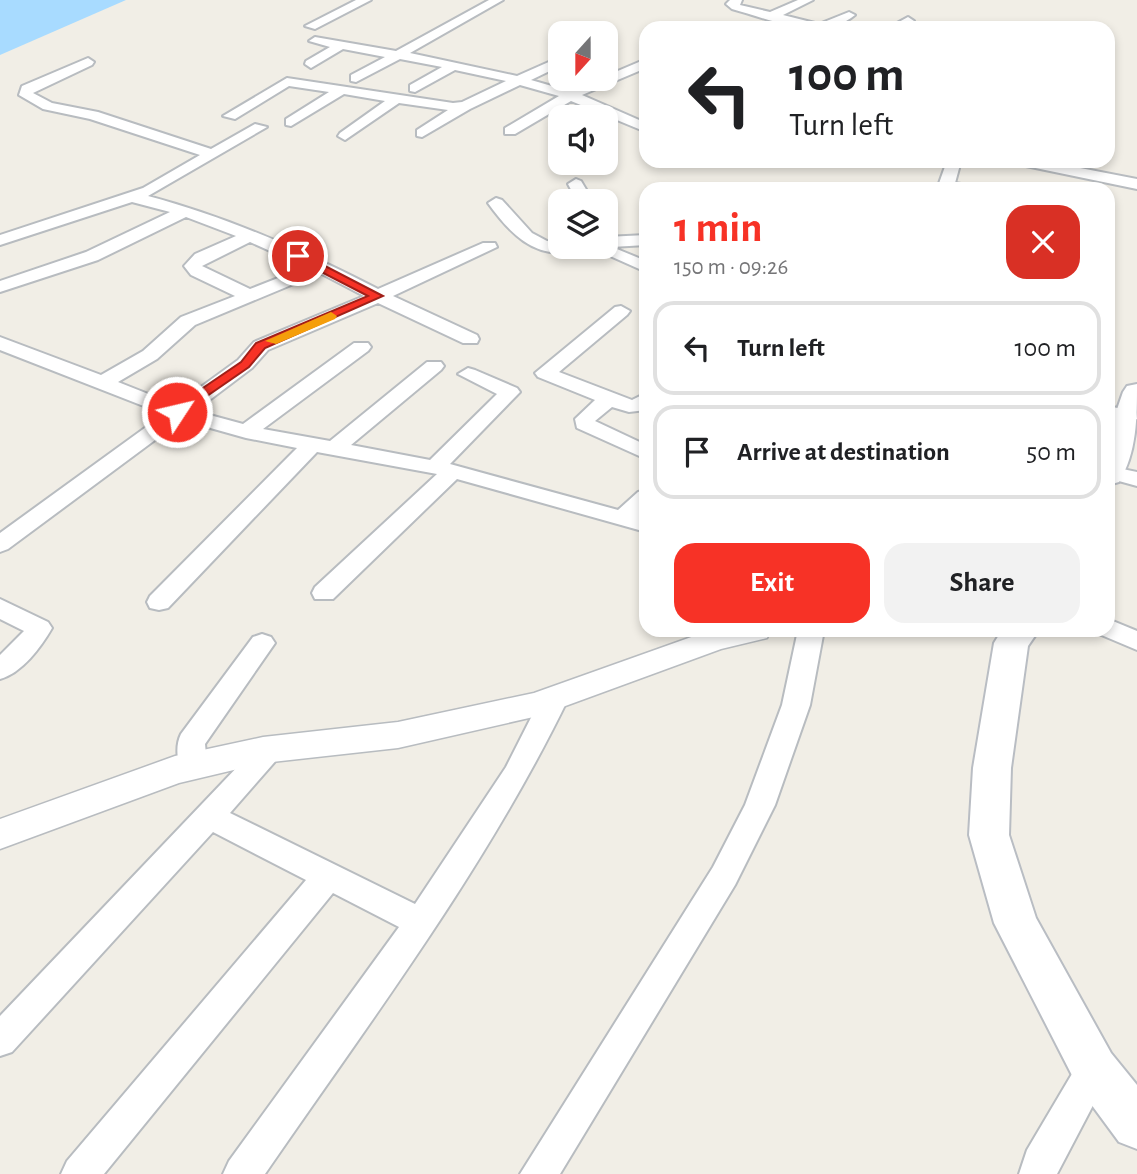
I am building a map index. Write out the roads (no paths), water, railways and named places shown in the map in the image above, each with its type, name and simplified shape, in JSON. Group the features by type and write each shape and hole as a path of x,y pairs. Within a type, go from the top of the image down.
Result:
{"main road":[{"path":"1119,476 1127,416"},
{"path":"1016,637 1011,643 992,768 989,835 1016,923 1094,1069 1134,1118"}],"street":[{"path":"311,26 365,0"},
{"path":"356,78 497,0"},
{"path":"736,0 732,4 791,21"},
{"path":"771,16 807,0"},
{"path":"836,21 849,15"},
{"path":"315,41 397,54 515,81 615,111 639,124"},
{"path":"310,64 342,45"},
{"path":"88,62 27,89 26,94 48,106 134,128 152,138 213,155"},
{"path":"415,88 451,66"},
{"path":"422,132 465,106 548,66"},
{"path":"510,131 569,96 639,66"},
{"path":"230,116 287,82 465,106"},
{"path":"291,122 342,89"},
{"path":"345,136 397,98"},
{"path":"632,121 639,116"},
{"path":"0,240 133,197 260,127"},
{"path":"1056,168 1137,184"},
{"path":"576,184 579,189"},
{"path":"133,197 251,235 470,339"},
{"path":"496,203 533,244 548,248"},
{"path":"0,287 92,256 184,212"},
{"path":"250,296 197,271 193,266 201,258 251,235"},
{"path":"618,242 639,240"},
{"path":"0,544 10,525 245,365 261,346 489,247"},
{"path":"618,251 639,263"},
{"path":"102,383 150,355 188,321 322,267"},
{"path":"621,311 545,371 546,375 609,400 635,407 639,404"},
{"path":"0,342 177,412 246,432 444,470 639,523"},
{"path":"246,432 361,347"},
{"path":"159,602 323,447 434,366"},
{"path":"324,593 444,470 510,392 468,374"},
{"path":"609,400 585,419 584,424 639,450"},
{"path":"622,519 639,503"},
{"path":"0,608 39,628 32,640 0,670"},
{"path":"1115,631 1137,640"},
{"path":"0,834 193,766 272,749 398,735 554,699 727,637"},
{"path":"539,1174 724,876 760,806 796,705 810,637"},
{"path":"193,766 191,742 262,643"},
{"path":"242,1174 421,922 517,774 554,699"},
{"path":"0,1040 272,749"},
{"path":"209,816 421,922"},
{"path":"80,1174 328,876"},
{"path":"1038,1174 1040,1163 1094,1069"}],"water":[{"path":"0,0 126,0 0,55"}]}
